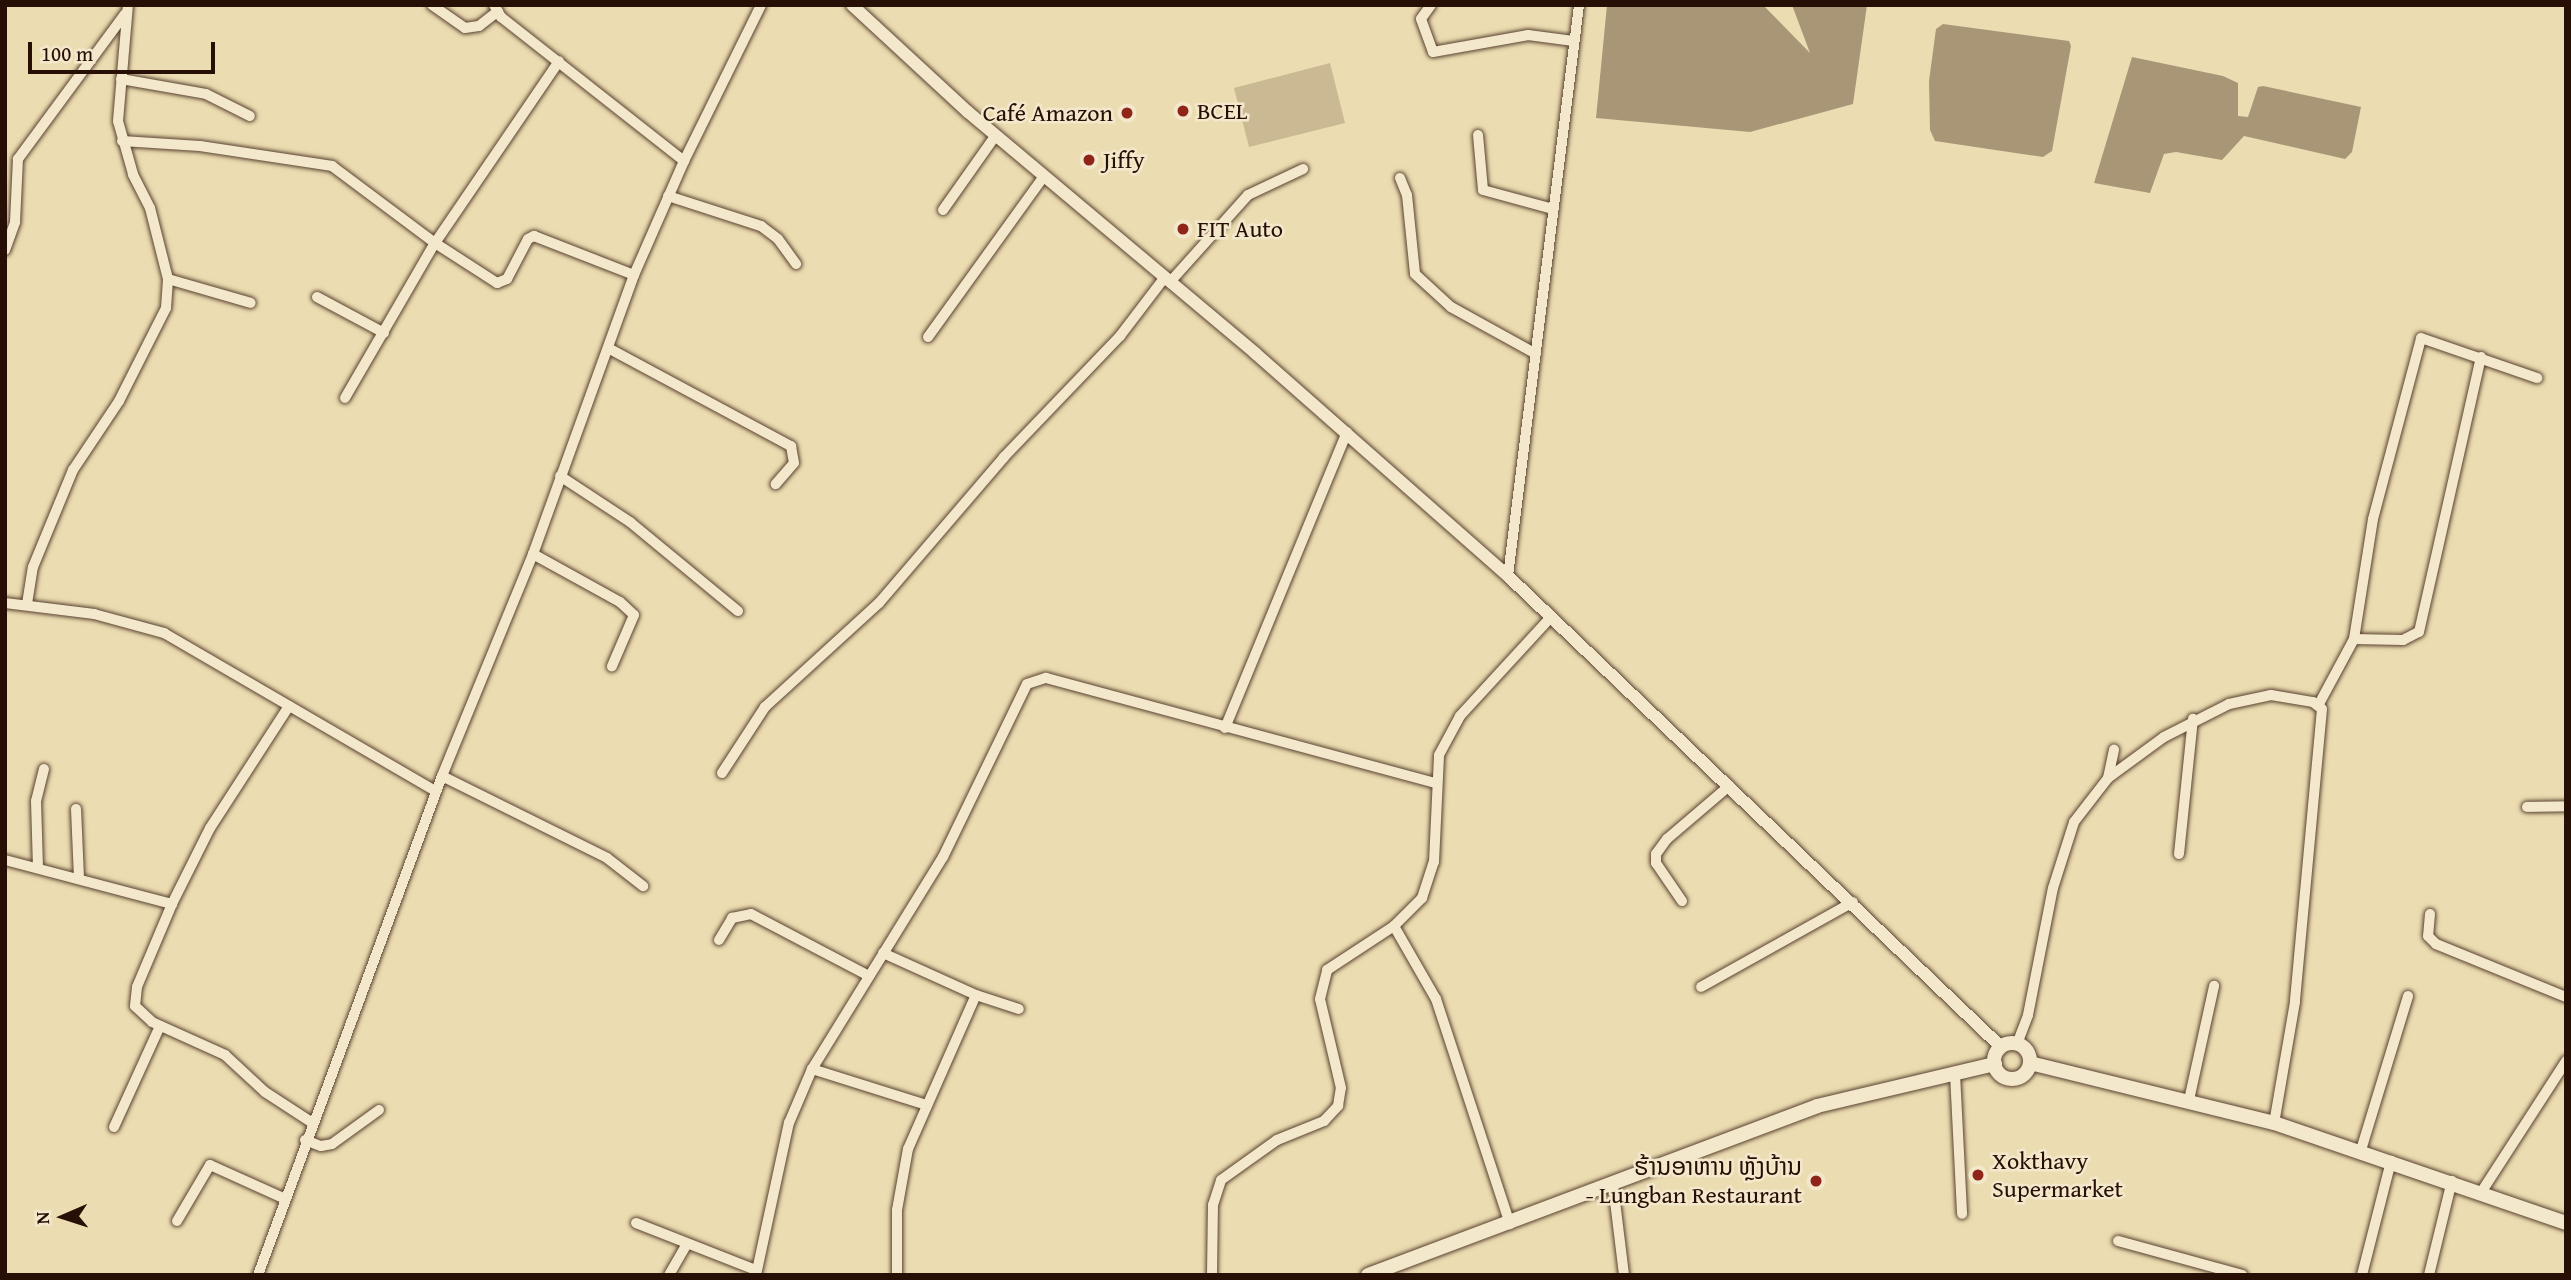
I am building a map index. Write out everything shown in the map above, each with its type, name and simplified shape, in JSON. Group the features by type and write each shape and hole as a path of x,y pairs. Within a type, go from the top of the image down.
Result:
{"main road":[{"path":"2017,1044 2027,1051 2030,1063 2021,1077 2013,1079 1998,1072 1995,1064 2001,1047 2017,1044"},
{"path":"2030,1063 2274,1123 2482,1191 2566,1223"},
{"path":"1368,1275 1510,1224 1817,1106 1995,1064"}],"street":[{"path":"432,5 465,28 478,26 496,8 684,161"},
{"path":"258,1275 283,1198 436,791 533,554 634,275 684,161 761,5"},
{"path":"852,5 996,135 1347,432 1508,576 1853,902 2001,1047"},
{"path":"1431,5 1421,19 1433,52 1528,35 1574,41"},
{"path":"1508,576 1579,5"},
{"path":"27,604 33,567 73,470 149,349 166,308 168,279 150,208 122,141 118,121 127,9"},
{"path":"5,250 15,222 18,159 127,9"},
{"path":"345,398 435,243 559,61"},
{"path":"121,79 206,94 250,116"},
{"path":"943,210 996,135"},
{"path":"1478,135 1483,190 1553,209"},
{"path":"122,141 200,146 332,166 435,243 497,283 507,279 528,239 534,236 634,275"},
{"path":"722,773 765,707 879,603 1004,457 1120,336 1168,280 1248,195 1303,169"},
{"path":"928,337 1044,176"},
{"path":"1400,178 1407,195 1415,274 1451,307 1536,354"},
{"path":"668,196 761,226 778,239 796,264"},
{"path":"168,279 251,303"},
{"path":"317,296 384,333"},
{"path":"2274,1123 2295,1002 2300,909 2323,715 2319,704 2354,639 2373,519 2419,341 2428,337 2537,378"},
{"path":"608,348 791,446 794,463 776,484"},
{"path":"2354,639 2403,640 2419,632 2481,357"},
{"path":"1225,729 1347,432"},
{"path":"560,476 630,522 738,611"},
{"path":"533,554 620,602 634,615 612,666"},
{"path":"5,603 27,604 35,609 94,614 164,633 436,791"},
{"path":"1212,1275 1213,1205 1221,1180 1277,1140 1324,1121 1338,1106 1341,1088 1320,999 1327,970 1394,926 1422,898 1431,878 1434,783 1439,755 1460,716 1551,617"},
{"path":"636,1223 756,1272 789,1122 813,1069 943,857 1027,684 1046,678 1225,729 1434,783"},
{"path":"2017,1044 2028,1015 2053,888 2074,822 2108,778 2193,719 2229,704 2271,695 2319,704"},
{"path":"289,706 210,828 172,904 137,987 135,1006 140,1016 225,1055 265,1092 312,1122"},
{"path":"2179,854 2193,719"},
{"path":"2108,778 2114,750"},
{"path":"38,868 40,824 36,801 44,769"},
{"path":"442,776 607,858 643,886"},
{"path":"1682,901 1656,863 1656,854 1667,839 1729,786"},
{"path":"2526,807 2566,806"},
{"path":"76,809 79,878"},
{"path":"5,860 172,904"},
{"path":"1701,987 1853,902"},
{"path":"719,940 732,918 751,914 869,976"},
{"path":"2430,914 2428,936 2436,944 2566,997"},
{"path":"1394,926 1436,999 1510,1224"},
{"path":"883,953 976,995 1019,1009"},
{"path":"2189,1100 2214,986"},
{"path":"897,1275 897,1210 908,1149 976,995"},
{"path":"2361,1150 2408,996"},
{"path":"114,1127 160,1026"},
{"path":"2482,1191 2566,1061"},
{"path":"813,1069 926,1105"},
{"path":"1955,1074 1962,1214"},
{"path":"305,1140 326,1146 379,1110"},
{"path":"2362,1275 2391,1161"},
{"path":"177,1221 210,1165 283,1198"},
{"path":"2429,1275 2452,1181"},
{"path":"1613,1185 1624,1275"},
{"path":"2118,1241 2242,1275"},
{"path":"669,1275 687,1244"}],"shaded area":[{"path":"1607,5 1763,5 1810,53 1792,5 1867,5 1853,104 1750,132 1596,118"},
{"path":"1943,24 2069,41 2071,46 2052,151 2043,157 1935,141 1930,130 1929,81 1936,29"},
{"path":"2132,57 2223,76 2238,83 2238,116 2248,117 2258,87 2263,86 2361,107 2352,152 2345,159 2244,136 2222,160 2176,152 2164,154 2150,193 2094,183"},
{"path":"1330,63 1345,123 1249,147 1234,88"}],"place":[{"name":"BCEL","path":"1183,111"},
{"name":"Café Amazon","path":"1127,113"},
{"name":"Jiffy","path":"1089,160"},
{"name":"FIT Auto","path":"1183,229"},
{"name":"Xokthavy Supermarket","path":"1978,1175"},
{"name":"ຮ້ານອາຫານ ຫຼັງບ້ານ - Lungban Restaurant","path":"1816,1181"}]}
